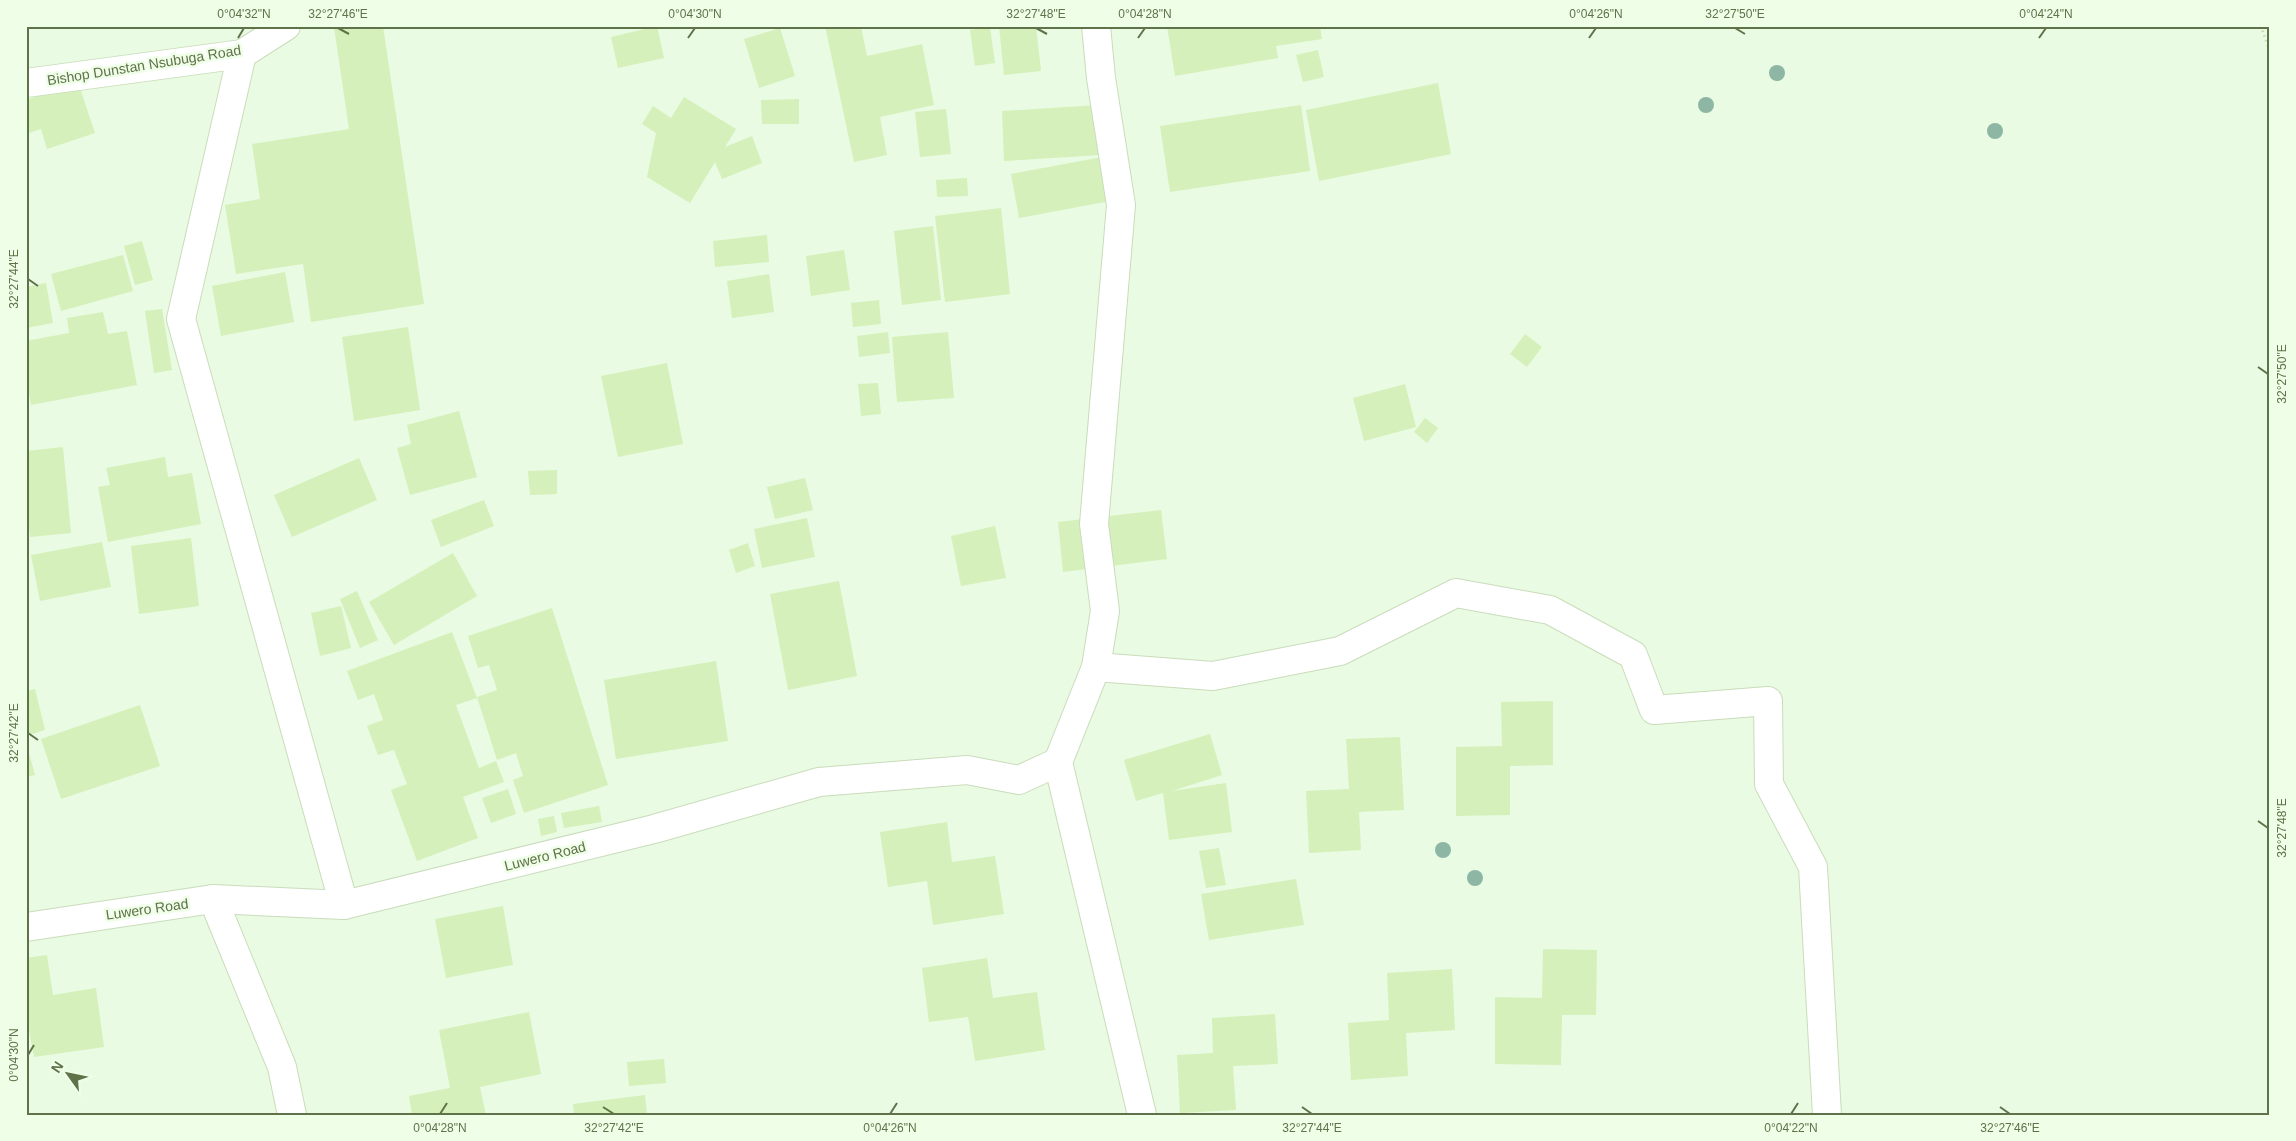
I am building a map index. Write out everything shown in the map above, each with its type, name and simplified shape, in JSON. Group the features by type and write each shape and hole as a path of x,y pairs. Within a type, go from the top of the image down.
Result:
{"street":[{"name":"Bishop Dunstan Nsubuga Road","path":"26,83 242,54 286,26"},
{"path":"1096,26 1101,78 1121,205 1094,524 1105,611 1096,667 1058,762 1142,1115"},
{"path":"242,54 181,319 344,905"},
{"path":"1096,667 1213,676 1331,653 1340,651 1456,593 1550,610 1633,655 1654,710 1768,702 1769,784 1813,867 1827,1115"},
{"name":"Luwero Road","path":"26,927 213,899 344,905 654,829 819,782 966,770 1019,780 1058,762"},
{"path":"213,899 282,1067 292,1115"}],"path":[{"path":"2261,26 2270,52"}],"building":[{"path":"383,26 424,304 311,322 303,264 236,274 225,205 260,199 252,144 349,129 334,27"},
{"path":"657,26 664,58 618,68 611,37"},
{"path":"825,26 861,26 867,56 922,44 934,105 880,117 887,155 854,162"},
{"path":"999,26 1036,26 1041,71 1004,75"},
{"path":"1167,26 1320,26 1322,39 1276,46 1278,58 1175,76"},
{"path":"990,27 995,63 975,66 970,30"},
{"path":"780,28 795,76 759,88 744,39"},
{"path":"1318,50 1324,77 1303,82 1296,55"},
{"path":"78,82 95,133 47,149 41,129 26,134 26,100"},
{"path":"1438,83 1451,154 1319,181 1306,110"},
{"path":"684,97 736,129 725,147 752,136 762,163 722,179 715,162 690,203 647,177 656,133 642,124 653,106 671,118"},
{"path":"799,99 799,124 762,124 761,100"},
{"path":"1098,105 1101,155 1004,161 1002,111"},
{"path":"1301,105 1310,171 1170,192 1160,126"},
{"path":"946,109 951,154 920,157 915,112"},
{"path":"1102,157 1110,201 1019,218 1011,174"},
{"path":"967,178 968,196 937,197 936,180"},
{"path":"1001,208 1010,294 945,302 935,216"},
{"path":"933,226 941,300 902,305 894,231"},
{"path":"767,235 769,262 715,267 713,241"},
{"path":"142,241 153,280 135,285 124,246"},
{"path":"844,250 850,290 811,296 806,256"},
{"path":"123,255 133,291 61,311 51,274"},
{"path":"285,272 294,322 221,336 212,286"},
{"path":"769,274 774,312 732,318 727,281"},
{"path":"46,283 53,323 26,328 26,287"},
{"path":"879,300 881,324 853,327 851,303"},
{"path":"162,309 172,370 154,373 145,311"},
{"path":"103,312 108,334 127,331 137,385 31,405 26,377 26,341 69,333 67,318"},
{"path":"408,327 420,410 354,421 342,337"},
{"path":"888,332 890,353 859,357 857,336"},
{"path":"948,332 954,398 897,402 892,337"},
{"path":"1525,334 1542,347 1527,367 1510,354"},
{"path":"667,363 683,444 618,457 601,376"},
{"path":"878,383 881,414 861,416 858,384"},
{"path":"1405,384 1416,427 1364,441 1353,398"},
{"path":"459,411 477,477 410,495 397,448 411,444 407,425"},
{"path":"1425,418 1438,428 1427,443 1414,432"},
{"path":"63,447 71,533 30,537 26,498 26,451"},
{"path":"165,457 168,477 192,473 201,524 108,542 98,487 110,485 106,468"},
{"path":"359,458 377,500 292,537 274,495"},
{"path":"557,470 557,494 530,495 528,471"},
{"path":"805,478 813,510 775,519 767,487"},
{"path":"484,500 494,526 441,547 431,520"},
{"path":"1161,510 1167,559 1063,572 1058,522"},
{"path":"807,518 815,557 762,568 754,529"},
{"path":"995,526 1006,578 961,586 951,536"},
{"path":"191,538 199,606 139,614 131,546"},
{"path":"102,542 111,587 40,601 31,555"},
{"path":"748,543 755,566 736,573 729,550"},
{"path":"453,553 477,596 394,645 369,602"},
{"path":"839,581 857,676 788,690 770,594"},
{"path":"357,591 378,640 360,648 340,599"},
{"path":"341,606 351,648 320,656 311,613"},
{"path":"552,608 608,785 524,813 513,780 523,776 516,753 497,760 477,697 497,690 489,665 478,668 468,636"},
{"path":"452,632 477,698 456,705 479,768 496,761 504,782 463,797 478,838 417,861 391,790 407,784 394,750 378,755 367,726 383,720 374,694 358,700 347,671"},
{"path":"716,661 728,741 616,759 604,680"},
{"path":"35,689 45,730 26,736 26,691"},
{"path":"1553,701 1553,765 1510,766 1510,815 1456,816 1456,747 1502,746 1501,702"},
{"path":"140,705 160,766 61,799 41,739"},
{"path":"1210,734 1222,775 1172,791 1226,783 1232,832 1169,840 1163,793 1136,801 1124,760"},
{"path":"1400,737 1404,810 1359,812 1361,850 1309,853 1306,791 1349,789 1346,739"},
{"path":"26,742 35,775 26,777"},
{"path":"508,789 516,814 491,823 482,798"},
{"path":"599,806 602,822 564,828 561,813"},
{"path":"554,816 557,832 541,836 538,819"},
{"path":"947,822 952,862 995,856 1004,914 933,925 927,881 888,887 880,832"},
{"path":"1219,848 1226,885 1206,888 1199,851"},
{"path":"1296,879 1304,925 1209,940 1201,894"},
{"path":"503,906 513,965 446,978 435,919"},
{"path":"1543,949 1597,950 1596,1015 1562,1015 1561,1065 1495,1064 1495,997 1542,998"},
{"path":"47,955 53,995 96,988 104,1047 34,1057 26,1014 26,958"},
{"path":"987,958 993,998 1037,992 1045,1050 975,1061 968,1017 929,1022 922,968"},
{"path":"1452,969 1455,1030 1406,1033 1408,1076 1351,1080 1348,1023 1389,1020 1387,973"},
{"path":"529,1012 541,1074 480,1087 486,1115 412,1115 409,1096 450,1088 439,1030"},
{"path":"1275,1014 1278,1064 1233,1066 1236,1110 1180,1113 1177,1055 1213,1053 1212,1018"},
{"path":"664,1059 666,1083 629,1086 627,1062"},
{"path":"645,1095 647,1115 574,1115 573,1104"}]}
